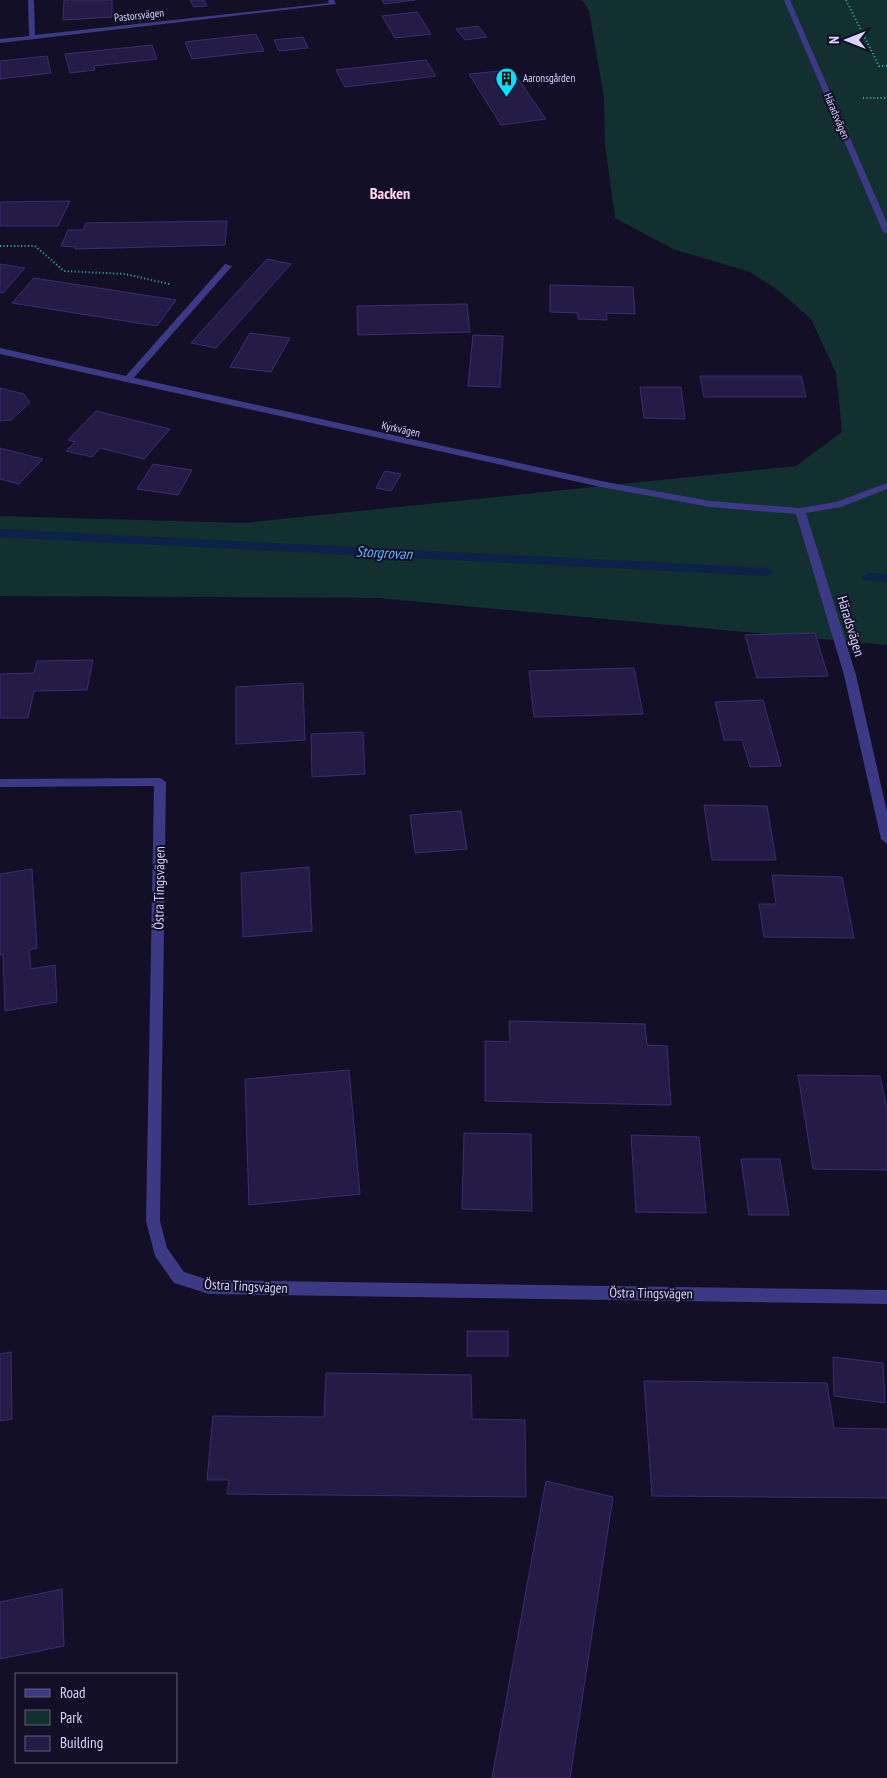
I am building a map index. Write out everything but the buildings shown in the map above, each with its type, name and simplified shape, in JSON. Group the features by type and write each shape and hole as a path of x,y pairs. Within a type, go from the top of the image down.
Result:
{"street":[{"path":"31,0 32,37"},
{"name":"Pastorsvägen","path":"0,41 333,4 331,0"},
{"name":"Häradsvägen","path":"787,0 887,232"},
{"path":"127,380 228,266"},
{"name":"Kyrkvägen","path":"0,352 602,484 710,504 800,511"},
{"path":"800,511 838,505 887,486"},
{"name":"Häradsvägen","path":"800,511 850,675 887,839"},
{"name":"Östra Tingsvägen","path":"0,782 160,782 153,1221 160,1251 179,1278 209,1287 887,1297"}],"path":[{"path":"846,0 879,66 887,66"},
{"path":"0,246 35,246 64,271 125,274 205,292"}],"green space":[{"path":"582,0 887,0 887,645 378,598 0,596 0,516 243,523 796,466 842,432 836,373 811,319 779,291 750,272 673,249 615,218 605,144 604,97 589,11"}],"waterway":[{"name":"Storgrovan","path":"0,533 767,572"},
{"name":"Storgrovan","path":"868,577 887,578"}],"place":[{"name":"Aaronsgården","path":"507,97"}],"district":[{"name":"Backen","path":"390,193"}]}
